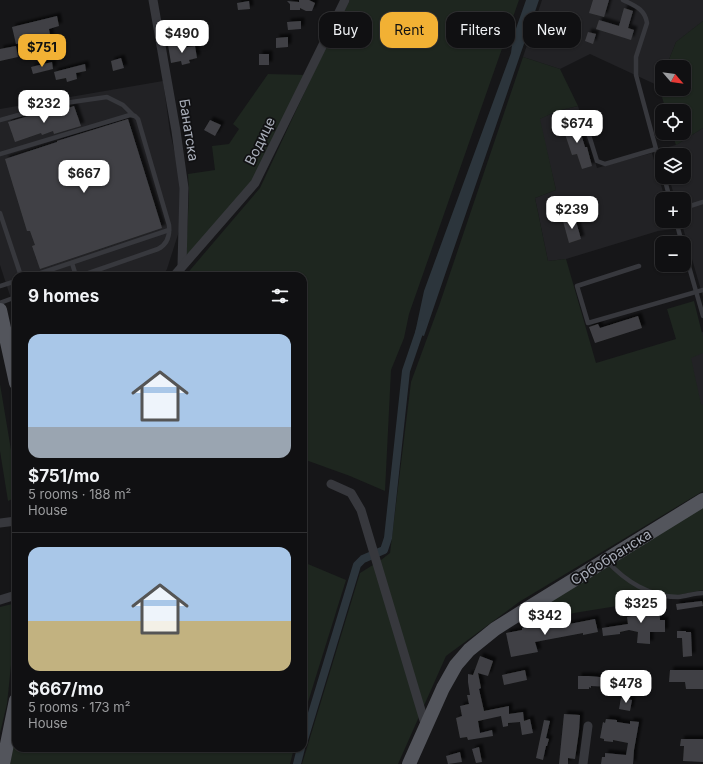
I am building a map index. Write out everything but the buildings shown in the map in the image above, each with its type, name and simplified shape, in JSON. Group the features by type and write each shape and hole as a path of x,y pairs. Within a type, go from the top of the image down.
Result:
{"main road":[{"path":"0,310 12,362"},
{"name":"Србобранска","path":"410,764 443,688 456,665 469,650 495,629 703,500"},
{"path":"3,764 12,720"}],"street":[{"name":"Банатска","path":"153,0 176,131 184,188 182,266"},
{"name":"Водице","path":"177,272 256,183 345,0"},
{"path":"331,484 351,493 361,510 426,727"},
{"path":"0,524 12,522"},
{"path":"0,600 12,596"},
{"path":"583,764 588,726"}],"lane":[{"path":"623,0 640,9 646,18 647,23 637,52 635,68 656,148"},
{"path":"0,120 58,104 107,97 124,106 138,119 169,230 166,242 162,247 91,272"},
{"path":"0,154 132,115"},
{"path":"583,116 597,161 600,163 605,164 655,149"},
{"path":"691,206 703,202"},
{"path":"0,213 20,272"},
{"path":"44,272 169,230"},
{"path":"72,263 75,272"},
{"path":"639,266 577,286 588,323 703,290"},
{"path":"690,272 703,316"},
{"path":"0,286 12,282"},
{"path":"0,303 12,298"},
{"path":"606,560 623,576 637,586 648,591 676,597 703,593"}],"shaded area":[{"path":"350,0 519,0 515,12 446,12 446,48 502,48 409,314 404,338 391,370 385,491 350,476 307,460 307,272 188,272 260,188 326,48 372,48 372,12 344,12"},
{"path":"526,0 539,0 535,12 523,12 523,47 424,336 415,333 424,291 512,48 515,48 515,31"},
{"path":"542,0 703,0 703,21 676,42 669,60 655,60 655,84 590,54 560,69 523,57 526,48 581,48 581,12 538,12"},
{"path":"703,21 703,128 691,136 691,104 664,104 662,96 691,96 691,60 669,60 676,42"},
{"path":"523,57 560,69 578,106 557,111 540,119 556,190 535,198 548,261 566,259 596,363 676,339 667,309 694,301 703,337 703,353 691,358 701,404 703,405 703,491 519,602 446,656 398,764 302,764 306,752 307,752 307,748 360,573 390,553 411,382 440,303"},
{"path":"268,74 307,75 253,181 186,256 189,194 188,174 215,170 212,146 229,144 239,129 233,124"},
{"path":"163,81 170,132 180,176 180,228 165,272 12,272 12,302 0,265 0,109"},
{"path":"578,106 597,168 652,153 655,164 655,184 661,184 663,192 655,192 655,228 674,229 658,231 566,259 548,261 535,198 556,190 539,119 557,111"},
{"path":"703,128 703,297 691,256 691,236 685,236 683,228 691,228 691,192 673,192 671,184 691,184 691,148 665,148 676,145 684,140 691,140 691,136"},
{"path":"674,140 684,140 676,145"},
{"path":"703,332 703,412 682,340"},
{"path":"0,384 12,456 12,499 8,501 0,451"},
{"path":"703,506 703,590 574,613 529,624 528,616"},
{"path":"307,564 346,580 307,705"},
{"path":"12,604 12,656 7,704 0,733 0,607"},
{"path":"12,752 293,752 290,764 10,764"}],"waterway":[{"path":"307,730 357,565 363,559 384,550 388,538 406,371 422,324"},
{"path":"297,764 300,752"}]}
